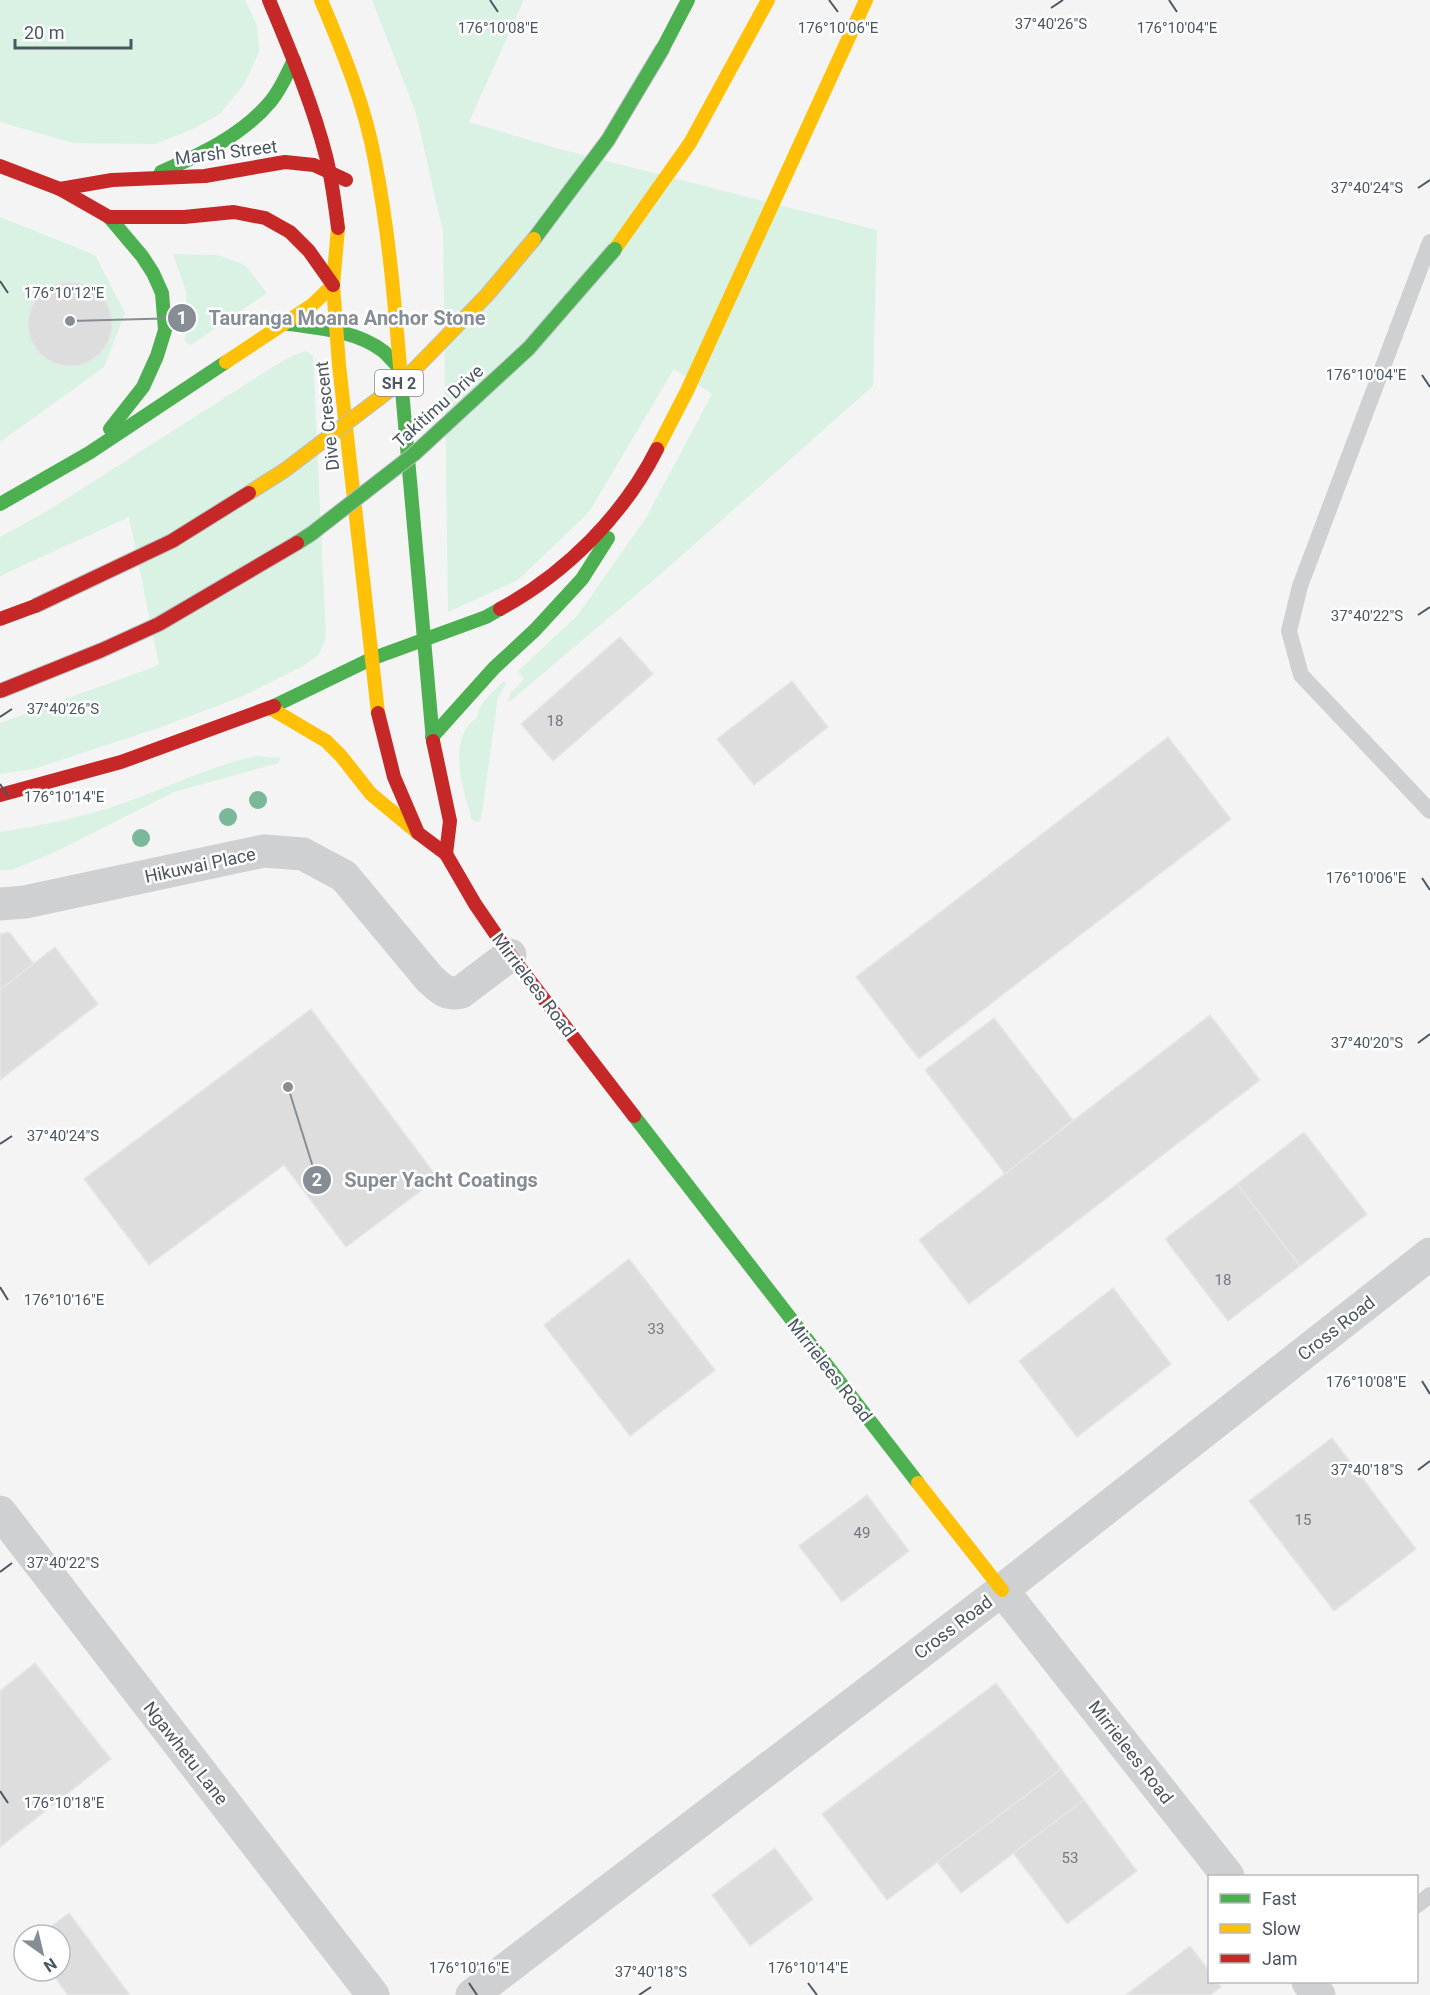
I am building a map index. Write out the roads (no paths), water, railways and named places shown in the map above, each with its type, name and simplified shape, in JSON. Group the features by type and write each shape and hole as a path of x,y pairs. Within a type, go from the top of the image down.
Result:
{"main road":[{"name":"Dive Crescent","path":"269,0 294,60 330,171 338,231 333,285 371,659"},
{"path":"321,0 360,102 375,159 383,209 400,368 432,737 450,821 446,854"},
{"path":"663,48 672,0"},
{"name":"SH 2","path":"0,619 35,606 172,541 216,515 285,470 407,377 487,295 550,219 608,140 663,48 688,0"},
{"path":"432,737 494,668 535,630 582,579 611,534 626,501 654,456 687,391 866,0"},
{"name":"Takitimu Drive","path":"0,691 140,633 245,575 311,534 414,454 529,348 615,249 690,143 767,4"},
{"path":"146,178 189,160 247,124 269,103 294,60"},
{"name":"Marsh Street","path":"60,189 112,180 205,176 285,162 315,165 330,171 363,190 383,209"},
{"path":"0,166 60,189 110,217 142,256 162,292 165,330 157,356 143,387 89,453"},
{"path":"0,504 89,453 312,305 333,285 303,245 290,232 265,218 234,212 184,217 110,217"},
{"path":"284,323 337,332 363,341 383,352 400,368"},
{"path":"0,795 121,762 270,708 371,659 486,617 516,601 549,577 586,544 626,501"},
{"name":"Mirrielees Road","path":"371,659 376,707 394,777 418,833 446,854 475,904 510,955 1002,1590"},
{"path":"270,708 326,741 371,794 418,833"}],"street":[{"name":"Hikuwai Place","path":"0,904 25,902 264,851 303,854 344,876 429,978 443,990 454,994 460,992 510,955"},
{"name":"Cross Road","path":"472,1995 1002,1590 1430,1254"},
{"name":"Ngawhetu Lane","path":"0,1512 373,1995"},
{"name":"Mirrielees Road","path":"1002,1590 1227,1875"}],"lane":[{"path":"1430,242 1300,586 1289,631 1301,675 1430,812"},
{"path":"1418,1904 1430,1895"}],"place":[{"name":"Tauranga Moana Anchor Stone","path":"70,321"},
{"name":"Super Yacht Coatings","path":"288,1087"}]}
